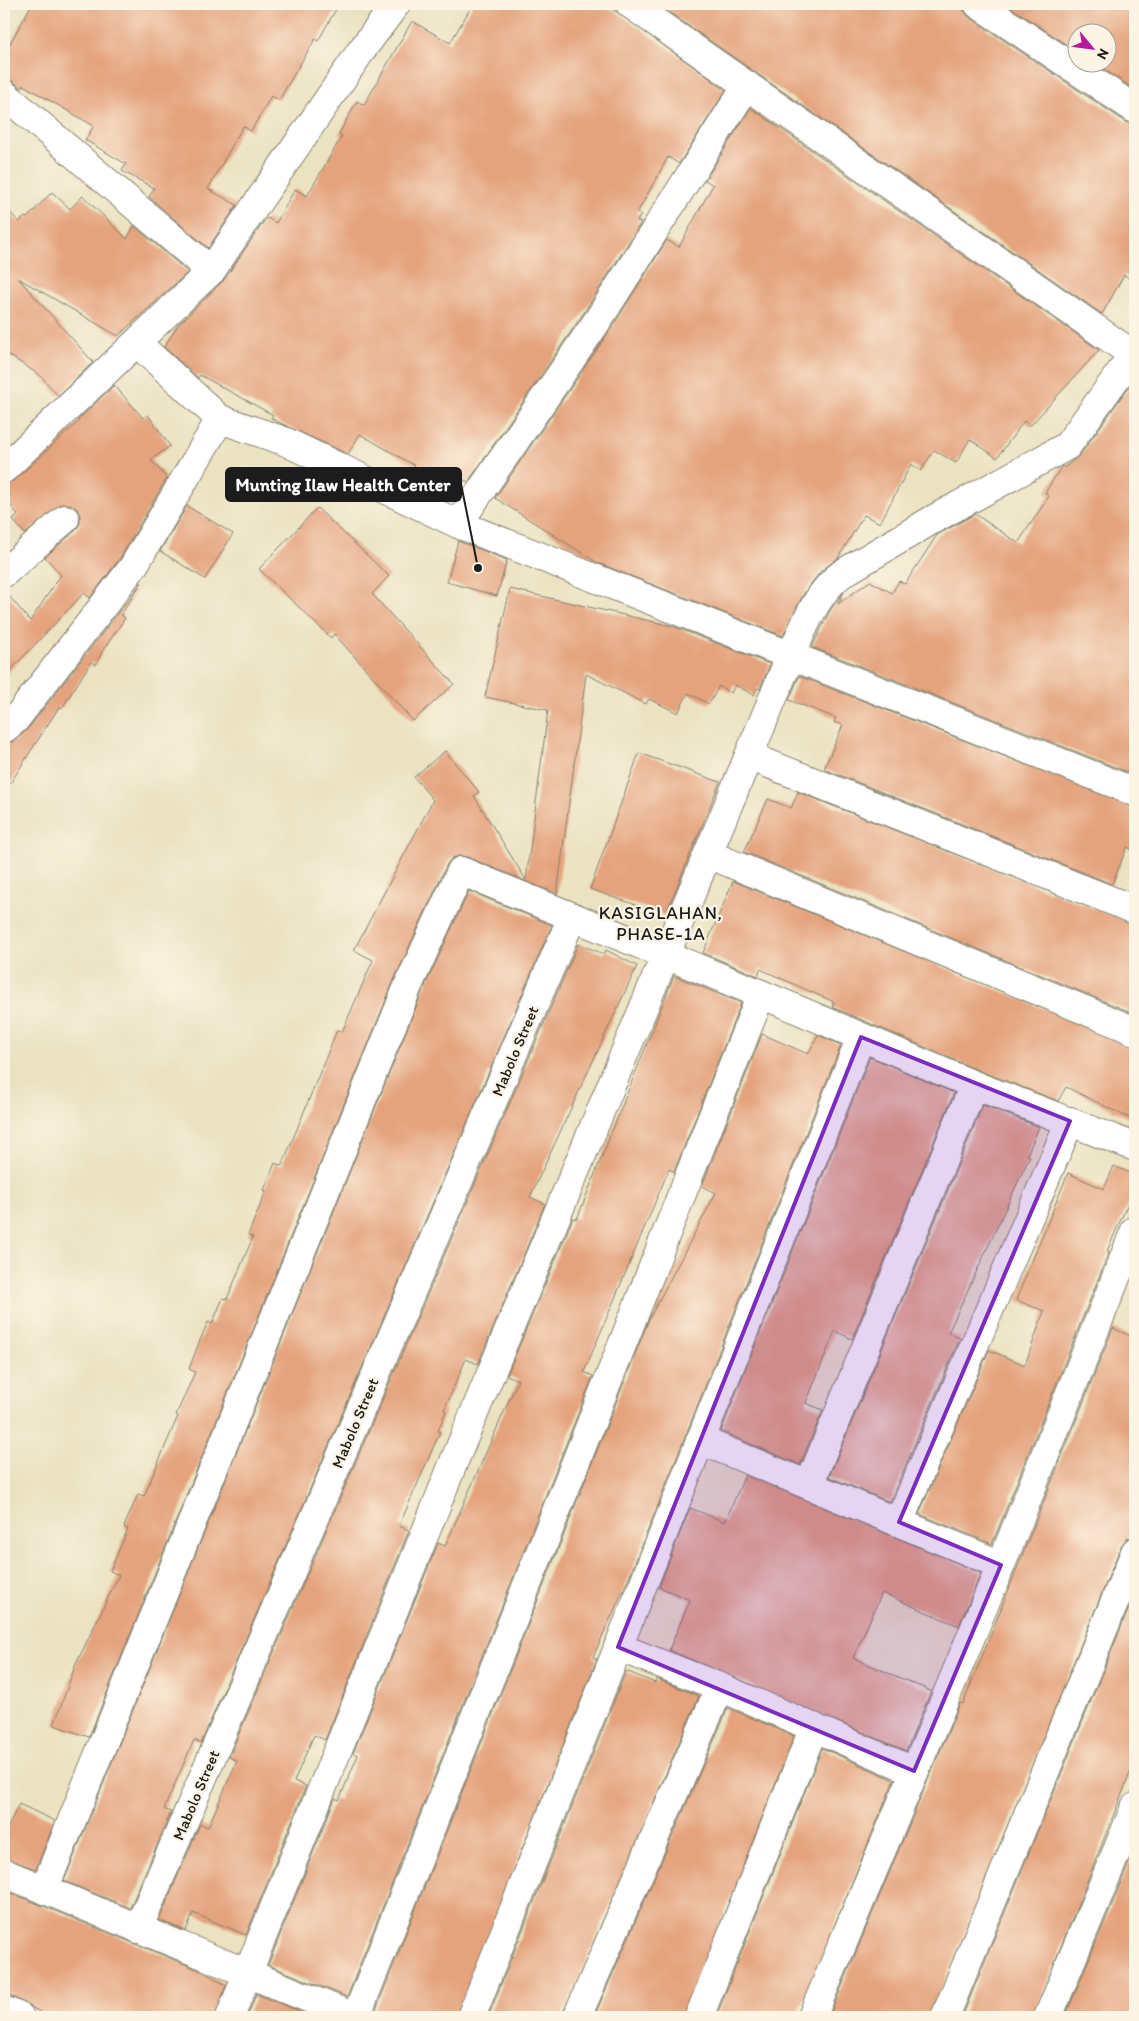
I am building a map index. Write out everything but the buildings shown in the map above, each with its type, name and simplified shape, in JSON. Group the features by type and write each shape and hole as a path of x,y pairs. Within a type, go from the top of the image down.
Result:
{"street":[{"path":"4,469 211,272 361,51 396,4"},
{"path":"230,2017 453,1464 790,657 821,595 830,582 932,520 1067,446 1135,354 630,4"},
{"path":"978,4 1135,108"},
{"path":"458,524 598,320 746,85"},
{"path":"4,94 211,272"},
{"path":"137,343 220,419 284,441 458,524 1135,792"},
{"path":"4,729 15,720 133,567 220,419"},
{"path":"4,573 65,519"},
{"path":"749,756 1135,910"},
{"path":"708,854 1135,1031"},
{"path":"44,1890 408,986 462,871 761,994 974,1085 1135,1147"},
{"name":"Mabolo Street","path":"138,1929 572,917"},
{"path":"4,1874 355,2017 761,994"},
{"path":"472,2017 861,1037"},
{"path":"809,1485 974,1085"},
{"path":"899,1522 1070,1122"},
{"path":"812,2017 1001,1565 1135,1230"},
{"path":"700,1440 1001,1565"},
{"path":"945,2017 1135,1552"},
{"path":"618,1648 720,1687 914,1770"},
{"path":"577,2017 720,1687"},
{"path":"698,2017 814,1727"},
{"path":"1048,2017 1135,1807"},
{"path":"4,2010 20,2017"}],"highlighted area":[{"path":"861,1037 1070,1121 899,1522 1001,1565 914,1771 618,1647"}],"place":[{"name":"Munting Ilaw Health Center","path":"478,568"}],"district":[{"name":"KASIGLAHAN, PHASE-1A","path":"661,923"}]}
